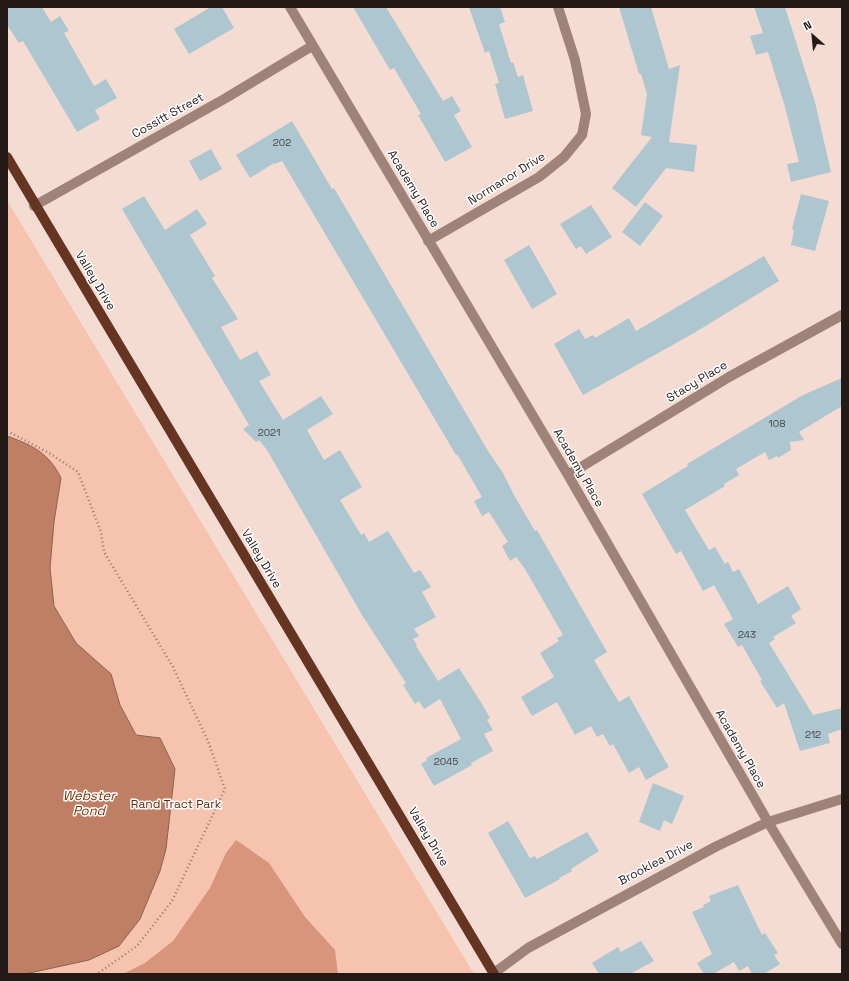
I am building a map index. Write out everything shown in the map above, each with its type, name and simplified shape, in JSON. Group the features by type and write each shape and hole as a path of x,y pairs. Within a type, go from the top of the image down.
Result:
{"main road":[{"name":"Valley Drive","path":"7,158 34,206 494,973"}],"street":[{"name":"Academy Place","path":"290,7 568,475 768,822 842,944"},
{"name":"Normanor Drive","path":"428,241 539,177 564,157 582,135 586,114 575,60 558,7"},
{"name":"Cossitt Street","path":"34,206 226,98 312,46"},
{"name":"Stacy Place","path":"568,475 729,377 842,315"},
{"name":"Brooklea Drive","path":"494,973 528,948 717,846 768,822 842,799"}],"path":[{"path":"7,431 49,453 78,472 101,532 104,552 173,667 208,741 225,789 172,901 137,946 97,974"}],"green space":[{"name":"Rand Tract Park","path":"8,202 474,974 7,974"}],"shaded area":[{"path":"236,840 269,863 305,917 335,950 338,974 123,974 145,963 173,941 210,888 226,853"}],"water":[{"name":"Webster Pond","path":"7,436 39,451 51,462 61,478 54,522 50,568 54,606 76,643 111,674 120,705 136,735 160,738 175,769 166,849 160,871 140,919 119,946 89,960 25,974 7,974"}],"building":[{"path":"7,7 42,7 51,22 60,16 69,31 64,33 94,86 106,79 117,98 95,110 100,119 77,132 23,41 19,43 7,25"},
{"path":"211,7 222,7 234,28 189,54 174,29"},
{"path":"353,7 386,7 443,101 452,96 461,111 454,115 472,147 445,162 418,115 421,114 394,68 390,70"},
{"path":"469,7 500,7 505,22 499,24 511,63 513,62 518,77 523,75 533,111 505,119 495,84 499,83 489,51 485,53"},
{"path":"619,7 651,7 669,69 680,65 669,142 697,145 694,172 666,168 636,207 612,188 652,137 641,135 647,94 641,74 639,74"},
{"path":"754,7 785,7 815,102 831,172 791,182 787,164 799,162 785,107 768,52 756,55 750,36 763,33"},
{"path":"292,121 332,189 334,188 488,451 503,473 535,531 537,530 607,652 594,660 619,702 629,696 669,767 646,780 639,767 629,773 613,744 610,746 603,734 597,737 591,726 575,735 557,702 532,716 521,697 554,677 540,653 559,641 557,638 563,635 525,569 516,557 510,561 502,546 508,542 489,512 482,516 474,501 482,497 282,161 275,164 274,163 250,178 236,155"},
{"path":"211,149 222,169 200,181 189,161"},
{"path":"801,194 829,201 815,251 791,245 794,230 792,229"},
{"path":"144,196 165,230 197,209 207,224 190,235 215,276 212,278 238,319 221,327 240,360 257,351 271,375 259,381 283,420 321,396 333,414 307,430 324,460 340,450 362,487 340,500 361,535 364,533 369,542 388,531 414,573 420,570 431,587 422,592 436,617 414,629 419,636 413,639 417,645 416,646 438,681 459,668 490,718 487,720 493,730 484,734 493,751 471,763 472,765 434,786 421,764 427,760 426,758 461,739 440,699 424,709 419,701 415,704 403,685 406,683 362,615 267,450 259,440 256,442 243,429 249,425 122,209"},
{"path":"645,202 663,216 640,246 622,232"},
{"path":"591,205 612,237 586,254 581,246 576,249 560,224"},
{"path":"529,245 557,294 532,309 504,260"},
{"path":"764,256 779,281 694,333 583,395 554,344 579,329 585,339 593,335 595,338 629,318 636,331"},
{"path":"842,378 842,406 799,432 804,440 790,442 791,450 778,458 777,456 769,460 765,452 736,469 739,475 724,484 725,486 685,510 709,550 715,547 725,564 728,562 733,572 739,569 758,604 788,586 801,609 791,616 796,623 773,637 775,639 769,643 813,715 842,708 842,729 828,734 830,743 800,751 784,703 777,708 760,681 762,680 742,645 738,647 724,624 733,619 714,585 703,591 681,551 676,554 642,494 688,466 687,464 803,395"},
{"path":"653,783 684,796 672,824 664,820 660,831 639,822"},
{"path":"508,821 530,858 535,856 537,859 587,832 599,851 571,869 572,871 559,878 560,879 525,898 488,833"},
{"path":"738,885 762,935 765,933 778,953 774,955 780,964 764,974 752,974 748,966 739,971 734,962 713,974 704,974 697,963 712,954 692,912 704,907 703,905 711,901 709,896"},
{"path":"641,941 654,961 630,974 599,974 592,963 618,947 621,952"}]}
